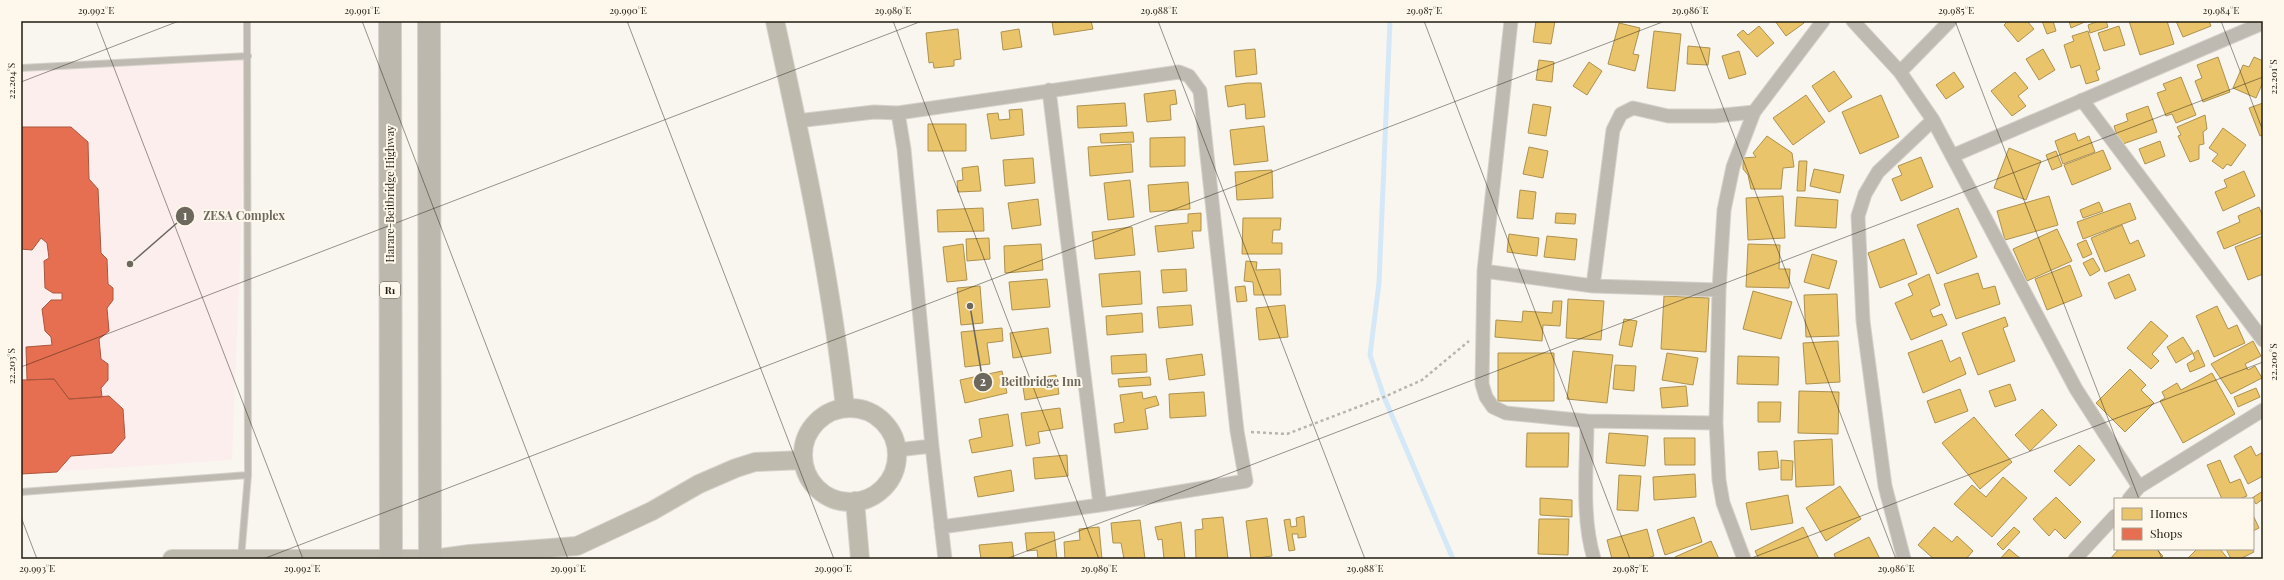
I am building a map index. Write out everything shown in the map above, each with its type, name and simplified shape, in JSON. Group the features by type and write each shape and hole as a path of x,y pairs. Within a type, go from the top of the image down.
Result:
{"highway":[{"name":"Harare-Beitbridge Highway","path":"390,21 391,558"},
{"path":"429,21 432,559"}],"street":[{"path":"775,21 796,121 837,336 845,408"},
{"path":"1511,21 1484,271 1482,384 1486,398 1493,407 1506,413 1587,421 1716,422"},
{"path":"1744,559 1723,503 1719,480 1716,422 1719,290 1724,210 1733,167 1754,112 1823,21"},
{"path":"1853,21 1900,72 1933,120 2076,389 2139,487"},
{"path":"1900,72 1950,21"},
{"path":"1952,156 2263,22"},
{"path":"796,121 874,112 898,113 1180,72 1189,76 1200,91 1237,431 1246,481 1100,505 941,527"},
{"path":"1049,90 1100,505"},
{"path":"2082,100 2263,340"},
{"path":"1593,286 1613,130 1621,114 1633,108 1668,116 1715,116 1754,112"},
{"path":"898,113 904,149 932,446 945,559"},
{"path":"1904,559 1885,486 1863,321 1858,216 1865,194 1878,172 1933,120"},
{"path":"1484,271 1593,286 1719,290"},
{"path":"845,408 866,410 884,422 895,439 897,450 894,470 883,488 875,495 855,501 844,502 825,494 810,480 803,460 806,439 817,422 830,413 845,408"},
{"path":"2130,498 2139,487 2263,410"},
{"path":"1587,421 1588,541 1594,559"},
{"path":"897,450 932,446"},
{"path":"432,559 470,554 577,546 652,511 699,484 736,468 755,462 803,460"},
{"path":"855,501 860,559"},
{"path":"2077,558 2114,517"},
{"path":"172,559 419,559"}],"lane":[{"path":"241,558 248,475 247,21"},
{"path":"21,68 248,56"},
{"path":"21,492 248,475"}],"path":[{"path":"1237,431 1287,434 1384,397 1428,377 1483,329"}],"shaded area":[{"path":"248,56 232,460 21,474 21,68"}],"building: Homes":[{"path":"1091,21 1093,29 1054,35 1052,22"},
{"path":"1536,21 1555,21 1551,44 1533,42"},
{"path":"1775,21 1803,21 1804,23 1786,36"},
{"path":"2008,21 2027,21 2034,29 2018,42 2004,25"},
{"path":"2042,21 2053,21 2056,31 2047,34"},
{"path":"2069,21 2087,21 2071,28"},
{"path":"2099,21 2106,21 2108,27 2090,33 2088,25"},
{"path":"2129,21 2167,21 2174,44 2140,55"},
{"path":"2176,21 2209,21 2211,26 2183,37"},
{"path":"1619,23 1640,28 1633,54 1639,55 1635,71 1608,64"},
{"path":"1759,26 1774,43 1757,57 1737,35 1743,30 1748,35"},
{"path":"2119,26 2125,45 2104,51 2098,33"},
{"path":"958,29 961,59 954,60 954,66 934,68 933,62 929,63 926,33"},
{"path":"1019,29 1022,47 1003,50 1001,32"},
{"path":"1654,31 1681,34 1675,91 1647,88"},
{"path":"2088,31 2100,69 2096,71 2099,80 2086,84 2080,65 2071,68 2064,45 2074,41 2072,36"},
{"path":"1688,46 1710,48 1708,65 1687,64"},
{"path":"1255,49 1257,74 1236,77 1234,51"},
{"path":"2043,49 2055,70 2039,80 2026,59"},
{"path":"1739,51 1746,74 1729,79 1722,56"},
{"path":"2218,57 2230,92 2203,102 2195,81 2202,78 2197,65"},
{"path":"2254,57 2263,61 2263,82 2256,98 2233,88 2243,65 2249,67"},
{"path":"1539,60 1554,62 1552,82 1536,80"},
{"path":"1589,62 1602,71 1587,95 1573,86"},
{"path":"1834,71 1852,97 1829,112 1812,86"},
{"path":"1954,72 1964,87 1946,99 1936,85"},
{"path":"2015,72 2028,88 2018,96 2026,106 2012,116 1991,91"},
{"path":"2181,77 2196,115 2176,123 2172,114 2166,116 2157,93 2166,90 2163,84"},
{"path":"1261,83 1265,117 1246,119 1245,104 1228,107 1225,86"},
{"path":"1175,90 1177,104 1170,105 1171,120 1147,122 1144,94"},
{"path":"1806,95 1825,122 1793,145 1773,118"},
{"path":"1881,95 1899,137 1860,154 1842,112"},
{"path":"1125,103 1127,126 1078,128 1077,106"},
{"path":"2263,103 2263,135 2260,136 2249,108"},
{"path":"1533,104 1551,107 1546,136 1528,133"},
{"path":"2148,106 2157,132 2120,145 2114,126 2128,121 2126,114"},
{"path":"1022,109 1024,135 991,139 987,114 998,113 999,120 1010,119 1009,110"},
{"path":"2205,115 2207,129 2203,132 2204,144 2199,145 2199,159 2190,162 2178,136 2181,135 2177,127"},
{"path":"928,124 966,124 966,151 928,151"},
{"path":"1264,126 1268,161 1234,165 1230,130"},
{"path":"2223,128 2246,145 2231,166 2227,164 2223,169 2212,161 2218,154 2209,148"},
{"path":"1133,132 1134,142 1101,143 1100,134"},
{"path":"2075,133 2078,141 2089,136 2095,152 2063,164 2055,141"},
{"path":"1767,136 1792,153 1794,167 1783,168 1781,189 1751,189 1748,175 1743,169 1743,158 1756,157 1753,153"},
{"path":"1185,137 1185,166 1150,167 1150,138"},
{"path":"2160,141 2165,156 2145,164 2139,149"},
{"path":"1131,144 1133,172 1090,176 1088,147"},
{"path":"1529,147 1548,151 1543,178 1523,174"},
{"path":"2009,148 2041,161 2026,200 1994,188"},
{"path":"2103,150 2111,169 2072,185 2064,165"},
{"path":"2056,151 2062,166 2052,170 2046,155"},
{"path":"1921,157 1933,187 1901,201 1892,179 1902,175 1898,166"},
{"path":"1033,158 1035,183 1005,186 1003,160"},
{"path":"1799,161 1807,161 1805,191 1797,191"},
{"path":"978,166 981,191 958,192 957,181 963,180 962,168"},
{"path":"1814,169 1844,175 1840,193 1810,186"},
{"path":"1272,170 1273,198 1237,200 1235,172"},
{"path":"2244,171 2255,196 2223,211 2215,192 2227,187 2224,180"},
{"path":"1130,180 1134,217 1108,220 1104,183"},
{"path":"1188,182 1190,209 1150,212 1148,185"},
{"path":"1520,190 1536,192 1533,219 1517,218"},
{"path":"1783,196 1785,238 1748,240 1746,198"},
{"path":"2049,196 2058,225 2005,240 1997,211"},
{"path":"1797,197 1838,200 1836,228 1795,226"},
{"path":"1038,199 1041,225 1012,229 1008,203"},
{"path":"2099,202 2103,211 2083,218 2080,210"},
{"path":"2130,203 2136,219 2083,239 2077,222"},
{"path":"2259,207 2263,217 2263,233 2224,249 2217,232 2240,222 2238,216"},
{"path":"983,208 984,231 938,232 937,210"},
{"path":"1958,208 1977,257 1937,274 1917,225"},
{"path":"1201,213 1201,231 1192,231 1194,248 1158,252 1155,226 1188,223 1188,214"},
{"path":"1556,213 1576,214 1575,224 1555,223"},
{"path":"1243,218 1281,218 1280,230 1273,230 1272,243 1282,243 1282,254 1242,254"},
{"path":"2122,225 2130,244 2138,240 2145,256 2105,272 2091,238"},
{"path":"1132,227 1135,255 1095,259 1092,232"},
{"path":"2057,229 2072,261 2027,281 2013,249"},
{"path":"1509,234 1539,238 1537,256 1507,252"},
{"path":"1547,236 1577,239 1575,260 1544,257"},
{"path":"2263,236 2263,274 2248,280 2235,247"},
{"path":"989,238 990,259 967,261 966,239"},
{"path":"1904,239 1917,274 1880,288 1868,253"},
{"path":"2086,240 2092,254 2083,258 2077,244"},
{"path":"963,244 967,280 947,282 943,247"},
{"path":"1041,244 1043,270 1005,273 1004,246"},
{"path":"1748,244 1780,245 1779,269 1790,269 1789,288 1746,287"},
{"path":"1812,254 1837,261 1829,289 1804,282"},
{"path":"2093,258 2100,270 2090,276 2083,263"},
{"path":"1246,261 1257,262 1256,270 1280,269 1281,295 1254,295 1253,282 1244,281"},
{"path":"2070,265 2082,296 2047,310 2035,279"},
{"path":"1186,269 1187,291 1163,293 1161,270"},
{"path":"1140,271 1142,304 1102,307 1099,274"},
{"path":"1978,273 1983,289 1995,286 2000,304 1956,319 1944,284"},
{"path":"1929,274 1940,305 1930,310 1933,317 1942,314 1947,325 1911,340 1895,303 1913,295 1908,284"},
{"path":"2129,274 2136,290 2115,299 2108,283"},
{"path":"1047,279 1050,307 1012,310 1009,282"},
{"path":"980,286 983,323 961,325 957,288"},
{"path":"1245,286 1247,301 1237,302 1235,287"},
{"path":"1753,291 1792,302 1781,339 1743,329"},
{"path":"1837,294 1839,336 1806,337 1804,295"},
{"path":"1664,296 1709,298 1706,352 1661,349"},
{"path":"1568,299 1604,301 1601,340 1566,338"},
{"path":"1553,301 1562,301 1560,326 1543,325 1542,341 1495,337 1496,320 1522,322 1523,311 1552,313"},
{"path":"1191,305 1193,325 1159,328 1157,307"},
{"path":"1285,305 1288,337 1259,340 1256,308"},
{"path":"2217,306 2228,329 2237,325 2245,343 2214,357 2196,316"},
{"path":"1142,313 1143,332 1107,335 1106,316"},
{"path":"2005,317 2008,326 2003,328 2015,361 1978,375 1962,333"},
{"path":"1624,319 1637,321 1632,347 1619,345"},
{"path":"2151,321 2168,336 2152,354 2159,361 2151,369 2127,348"},
{"path":"1002,328 1003,341 987,343 990,364 965,367 961,332"},
{"path":"1048,328 1051,353 1013,358 1010,333"},
{"path":"2183,337 2193,353 2176,363 2167,347"},
{"path":"1942,340 1950,362 1960,357 1966,374 1923,393 1908,353"},
{"path":"1838,341 1840,382 1806,384 1803,343"},
{"path":"2253,341 2261,356 2245,364 2248,370 2255,366 2262,378 2231,394 2211,364"},
{"path":"2198,350 2205,366 2190,372 2187,364 2195,359 2193,354"},
{"path":"1573,351 1613,355 1607,403 1567,399"},
{"path":"1498,353 1554,353 1554,401 1498,401"},
{"path":"1667,353 1698,358 1693,385 1662,380"},
{"path":"1146,354 1147,372 1112,374 1111,356"},
{"path":"1202,354 1205,375 1169,380 1166,359"},
{"path":"1738,356 1779,357 1778,385 1737,384"},
{"path":"1615,365 1636,366 1634,391 1613,389"},
{"path":"2130,369 2146,385 2141,390 2154,403 2125,432 2096,403"},
{"path":"1002,371 1007,393 965,403 960,380"},
{"path":"2212,373 2235,414 2183,443 2160,401 2165,398 2162,392 2177,383 2181,390"},
{"path":"1056,375 1059,394 1025,400 1022,381"},
{"path":"1150,377 1151,385 1119,387 1118,379"},
{"path":"2010,384 2016,400 1995,407 1989,391"},
{"path":"1686,386 1688,406 1662,408 1660,388"},
{"path":"2256,388 2260,397 2238,407 2234,397"},
{"path":"1960,389 1968,411 1935,423 1927,401"},
{"path":"1799,391 1839,392 1838,434 1798,433"},
{"path":"1142,392 1143,399 1156,396 1159,405 1145,409 1148,429 1115,433 1114,424 1124,422 1120,395"},
{"path":"1204,392 1206,416 1170,418 1169,394"},
{"path":"1758,402 1781,402 1780,422 1758,422"},
{"path":"1060,408 1063,428 1038,432 1040,443 1026,446 1021,413"},
{"path":"2042,409 2057,425 2030,451 2015,435"},
{"path":"1008,414 1013,446 972,453 969,440 982,437 979,419"},
{"path":"1974,417 2012,462 1980,489 1942,443"},
{"path":"1527,433 1569,433 1568,467 1526,467"},
{"path":"1609,433 1648,436 1645,466 1606,463"},
{"path":"1664,438 1695,438 1695,465 1665,465"},
{"path":"1832,439 1834,485 1796,487 1794,441"},
{"path":"2079,445 2095,460 2070,486 2054,471"},
{"path":"2251,446 2256,456 2263,452 2263,476 2248,484 2234,456"},
{"path":"1777,451 1779,468 1759,470 1758,452"},
{"path":"1067,455 1068,476 1035,479 1033,458"},
{"path":"1781,460 1793,461 1792,480 1781,480"},
{"path":"2220,460 2230,483 2240,479 2247,496 2242,498 2222,498 2207,465"},
{"path":"1011,470 1014,491 978,497 974,477"},
{"path":"1695,474 1696,497 1654,500 1653,477"},
{"path":"1619,475 1641,476 1638,511 1617,510"},
{"path":"2003,477 2027,498 1992,537 1954,504 1972,485 1986,497"},
{"path":"1840,486 1861,519 1826,541 1806,508"},
{"path":"2263,491 2263,499 2256,504 2254,498 2252,498"},
{"path":"1788,495 1793,523 1751,530 1746,503"},
{"path":"2056,497 2081,522 2065,539 2055,529 2049,536 2033,519"},
{"path":"1540,498 1572,500 1572,517 1540,515"},
{"path":"1304,516 1306,537 1298,538 1298,534 1292,534 1295,550 1289,551 1284,520 1290,519 1291,527 1297,526 1296,518"},
{"path":"1223,517 1228,559 1196,559 1195,530 1203,529 1202,519"},
{"path":"1694,517 1702,542 1665,555 1657,530"},
{"path":"2254,517 2259,528 2254,530"},
{"path":"1267,518 1272,556 1251,559 1246,521"},
{"path":"1539,519 1569,519 1568,555 1538,554"},
{"path":"1140,520 1145,559 1124,559 1121,543 1113,543 1111,523"},
{"path":"1181,522 1185,559 1164,559 1162,539 1158,540 1155,527"},
{"path":"1099,527 1102,559 1065,559 1064,542 1080,540 1079,529"},
{"path":"1803,527 1819,559 1759,559 1755,551"},
{"path":"1934,527 1952,542 1957,536 1973,551 1966,559 1934,559 1918,545"},
{"path":"2014,527 2020,532 2003,550 1997,544"},
{"path":"1647,529 1654,556 1645,559 1612,559 1607,540"},
{"path":"1054,532 1057,559 1038,559 1037,550 1027,551 1025,533"},
{"path":"1869,537 1880,559 1836,559 1834,554"},
{"path":"1711,541 1719,559 1676,559 1675,557"},
{"path":"1012,542 1014,559 981,559 979,545"},
{"path":"2009,549 2021,559 2000,559"},
{"path":"2118,550 2157,550 2163,556 2160,559 2110,559"},
{"path":"2196,550 2221,550 2228,559 2187,559"},
{"path":"2226,550 2253,550 2254,552 2240,559 2231,559"}],"building: Shops":[{"path":"21,127 71,127 88,142 89,179 98,189 101,253 107,259 108,284 113,288 113,300 107,308 109,331 99,339 101,359 108,364 108,380 101,388 102,397 69,399 54,379 27,380 26,347 52,345 51,337 45,331 42,309 51,300 62,300 62,293 53,293 45,288 44,261 49,258 47,243 41,238 32,250 21,249"},
{"path":"54,379 69,399 109,396 123,409 125,438 112,453 71,456 57,472 21,474 21,380"}],"waterway":[{"path":"1390,21 1379,283 1370,355 1384,397 1453,559"}],"place":[{"name":"ZESA Complex","path":"130,264"},
{"name":"Beitbridge Inn","path":"970,306"}]}
